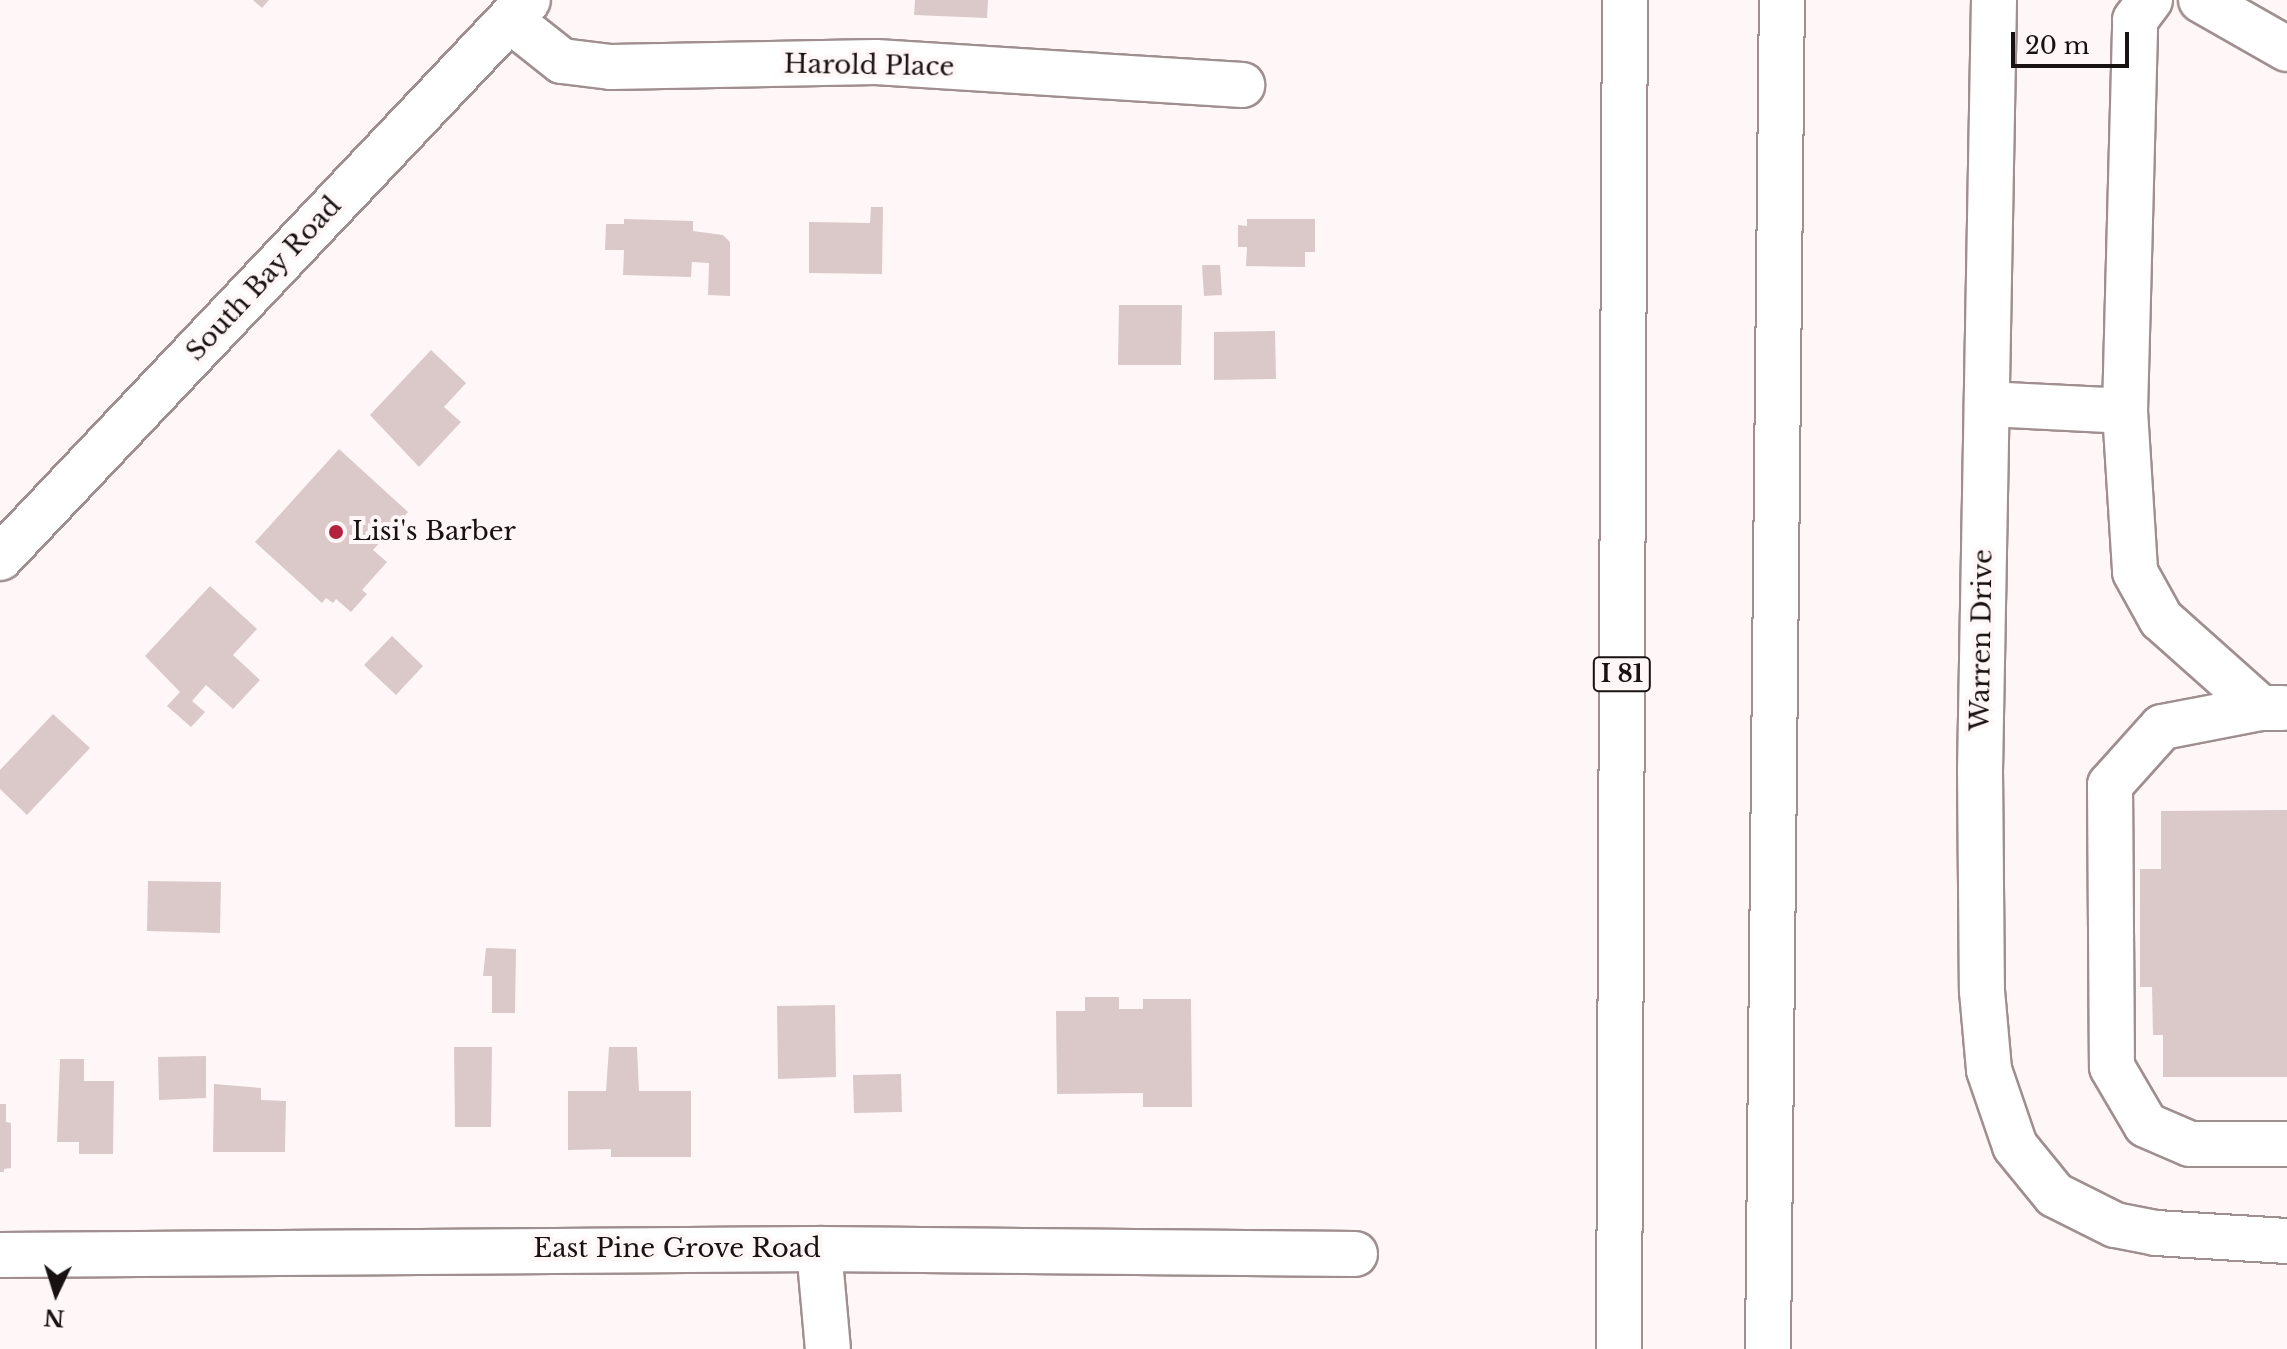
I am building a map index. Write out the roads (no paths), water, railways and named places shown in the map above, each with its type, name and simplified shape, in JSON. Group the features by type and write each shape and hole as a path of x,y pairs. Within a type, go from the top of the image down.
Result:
{"main road":[{"name":"I 81","path":"1619,1349 1625,0"},
{"path":"1768,1349 1780,0"},
{"name":"Warren Drive","path":"1994,0 1980,785 1982,991 1989,1070 2015,1146 2055,1195 2115,1225 2156,1233 2287,1241"},
{"path":"2150,0 2135,20 2125,411 2135,572 2161,619 2274,708"},
{"path":"2201,0 2287,49"},
{"name":"Harold Place","path":"519,10 562,61 611,67 876,62 1242,85"},
{"name":"South Bay Road","path":"0,558 519,10"},
{"path":"1987,404 2125,411"},
{"path":"2274,708 2162,727 2110,785 2112,1067 2146,1125 2190,1144 2287,1144"},
{"path":"819,1249 828,1349"},
{"name":"East Pine Grove Road","path":"0,1255 819,1249 1355,1254"}],"place":[{"name":"Lisi's Barber","path":"336,532"}]}
